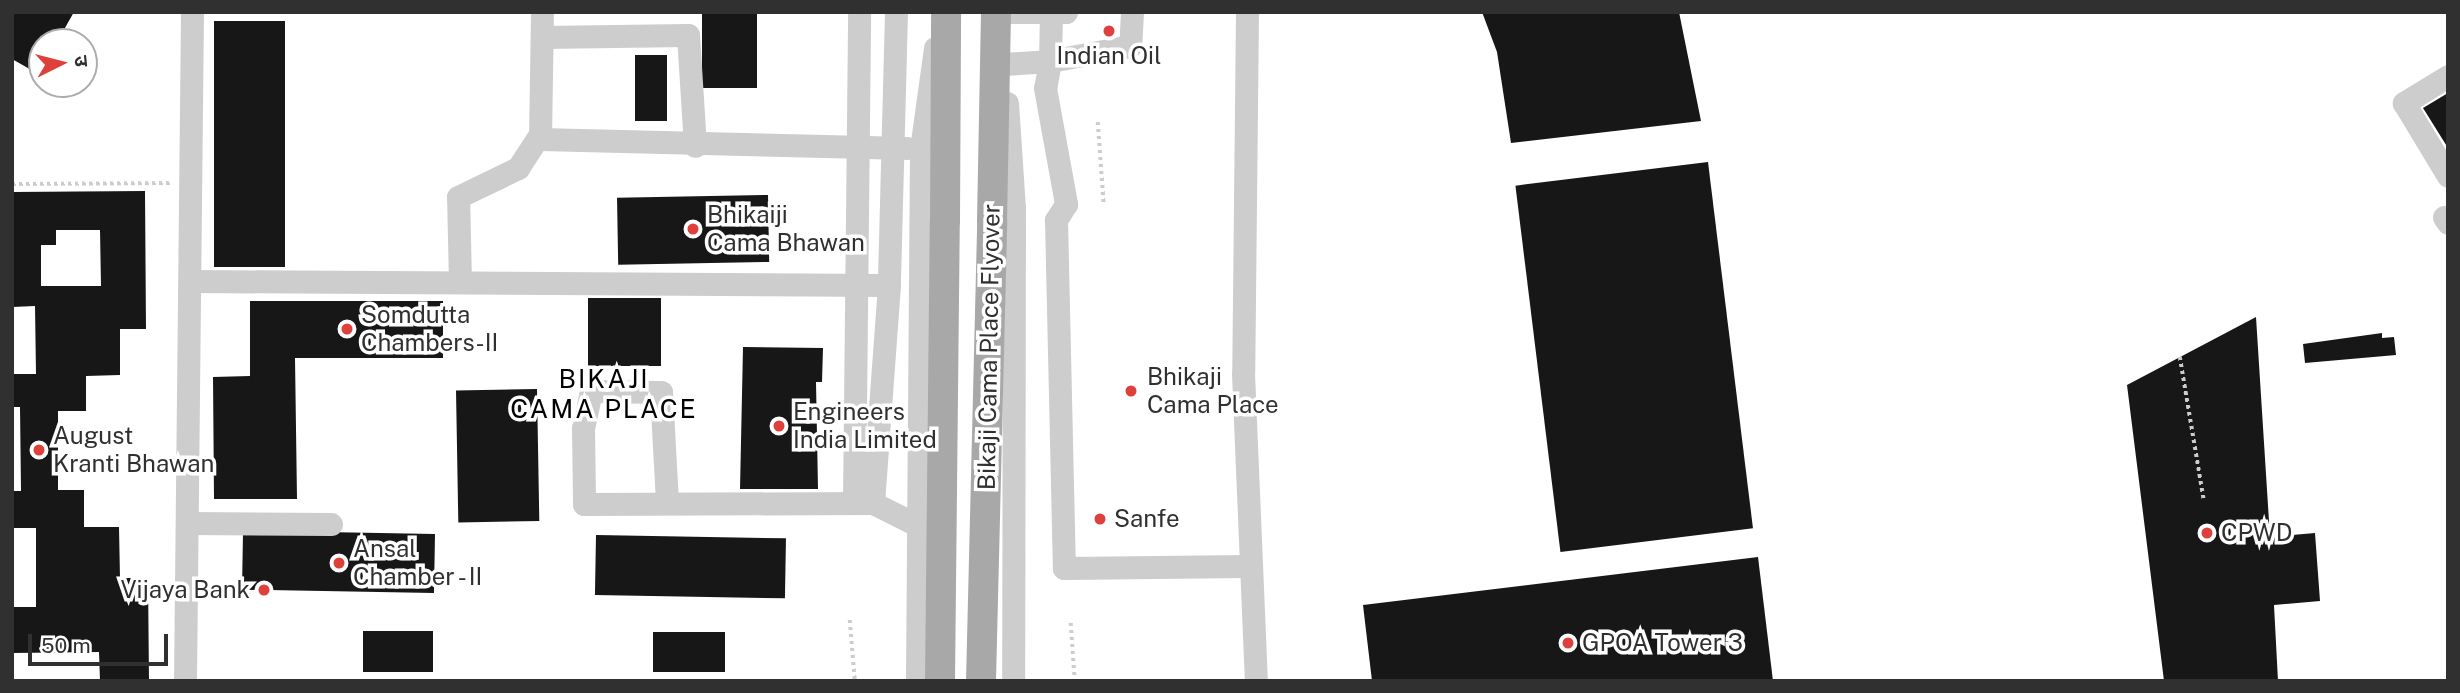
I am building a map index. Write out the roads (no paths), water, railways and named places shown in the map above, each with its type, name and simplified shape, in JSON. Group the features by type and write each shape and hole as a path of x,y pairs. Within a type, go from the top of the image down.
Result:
{"main road":[{"name":"Bikaji Cama Place Flyover","path":"940,681 946,12"},
{"name":"Bikaji Cama Place Flyover","path":"981,681 998,12"}],"street":[{"path":"186,681 192,12"},
{"path":"460,282 458,197 518,168 538,137 542,12"},
{"path":"859,12 856,285 863,503"},
{"path":"863,503 889,285 896,12"},
{"path":"917,681 921,149 940,12"},
{"path":"998,12 1014,208 1013,681"},
{"path":"1010,12 1056,13 1045,88 1051,145 1066,204 1056,220 1064,568 1249,566"},
{"path":"1004,64 1049,61 1126,48 1134,40 1132,12"},
{"path":"1247,12 1243,373 1249,566 1256,681"},
{"path":"542,37 688,35 695,146"},
{"path":"2448,76 2404,103 2448,176"},
{"path":"538,137 695,146 921,149"},
{"path":"190,281 889,285"},
{"path":"667,502 661,392 591,391 583,428 584,503 863,503 917,525"},
{"path":"188,523 331,524"}],"place":[{"name":"Indian Oil","path":"1109,31"},
{"name":"Bhikaiji Cama Bhawan","path":"693,229"},
{"name":"Somdutta Chambers-II","path":"347,329"},
{"name":"Bhikaji Cama Place","path":"1131,391"},
{"name":"Engineers India Limited","path":"779,426"},
{"name":"August Kranti Bhawan","path":"39,450"},
{"name":"Sanfe","path":"1100,519"},
{"name":"CPWD","path":"2207,533"},
{"name":"Ansal Chamber - II","path":"339,563"},
{"name":"Vijaya Bank","path":"264,590"},
{"name":"GPOA Tower 3","path":"1568,643"}],"district":[{"name":"BIKAJI CAMA PLACE","path":"604,394"}]}
